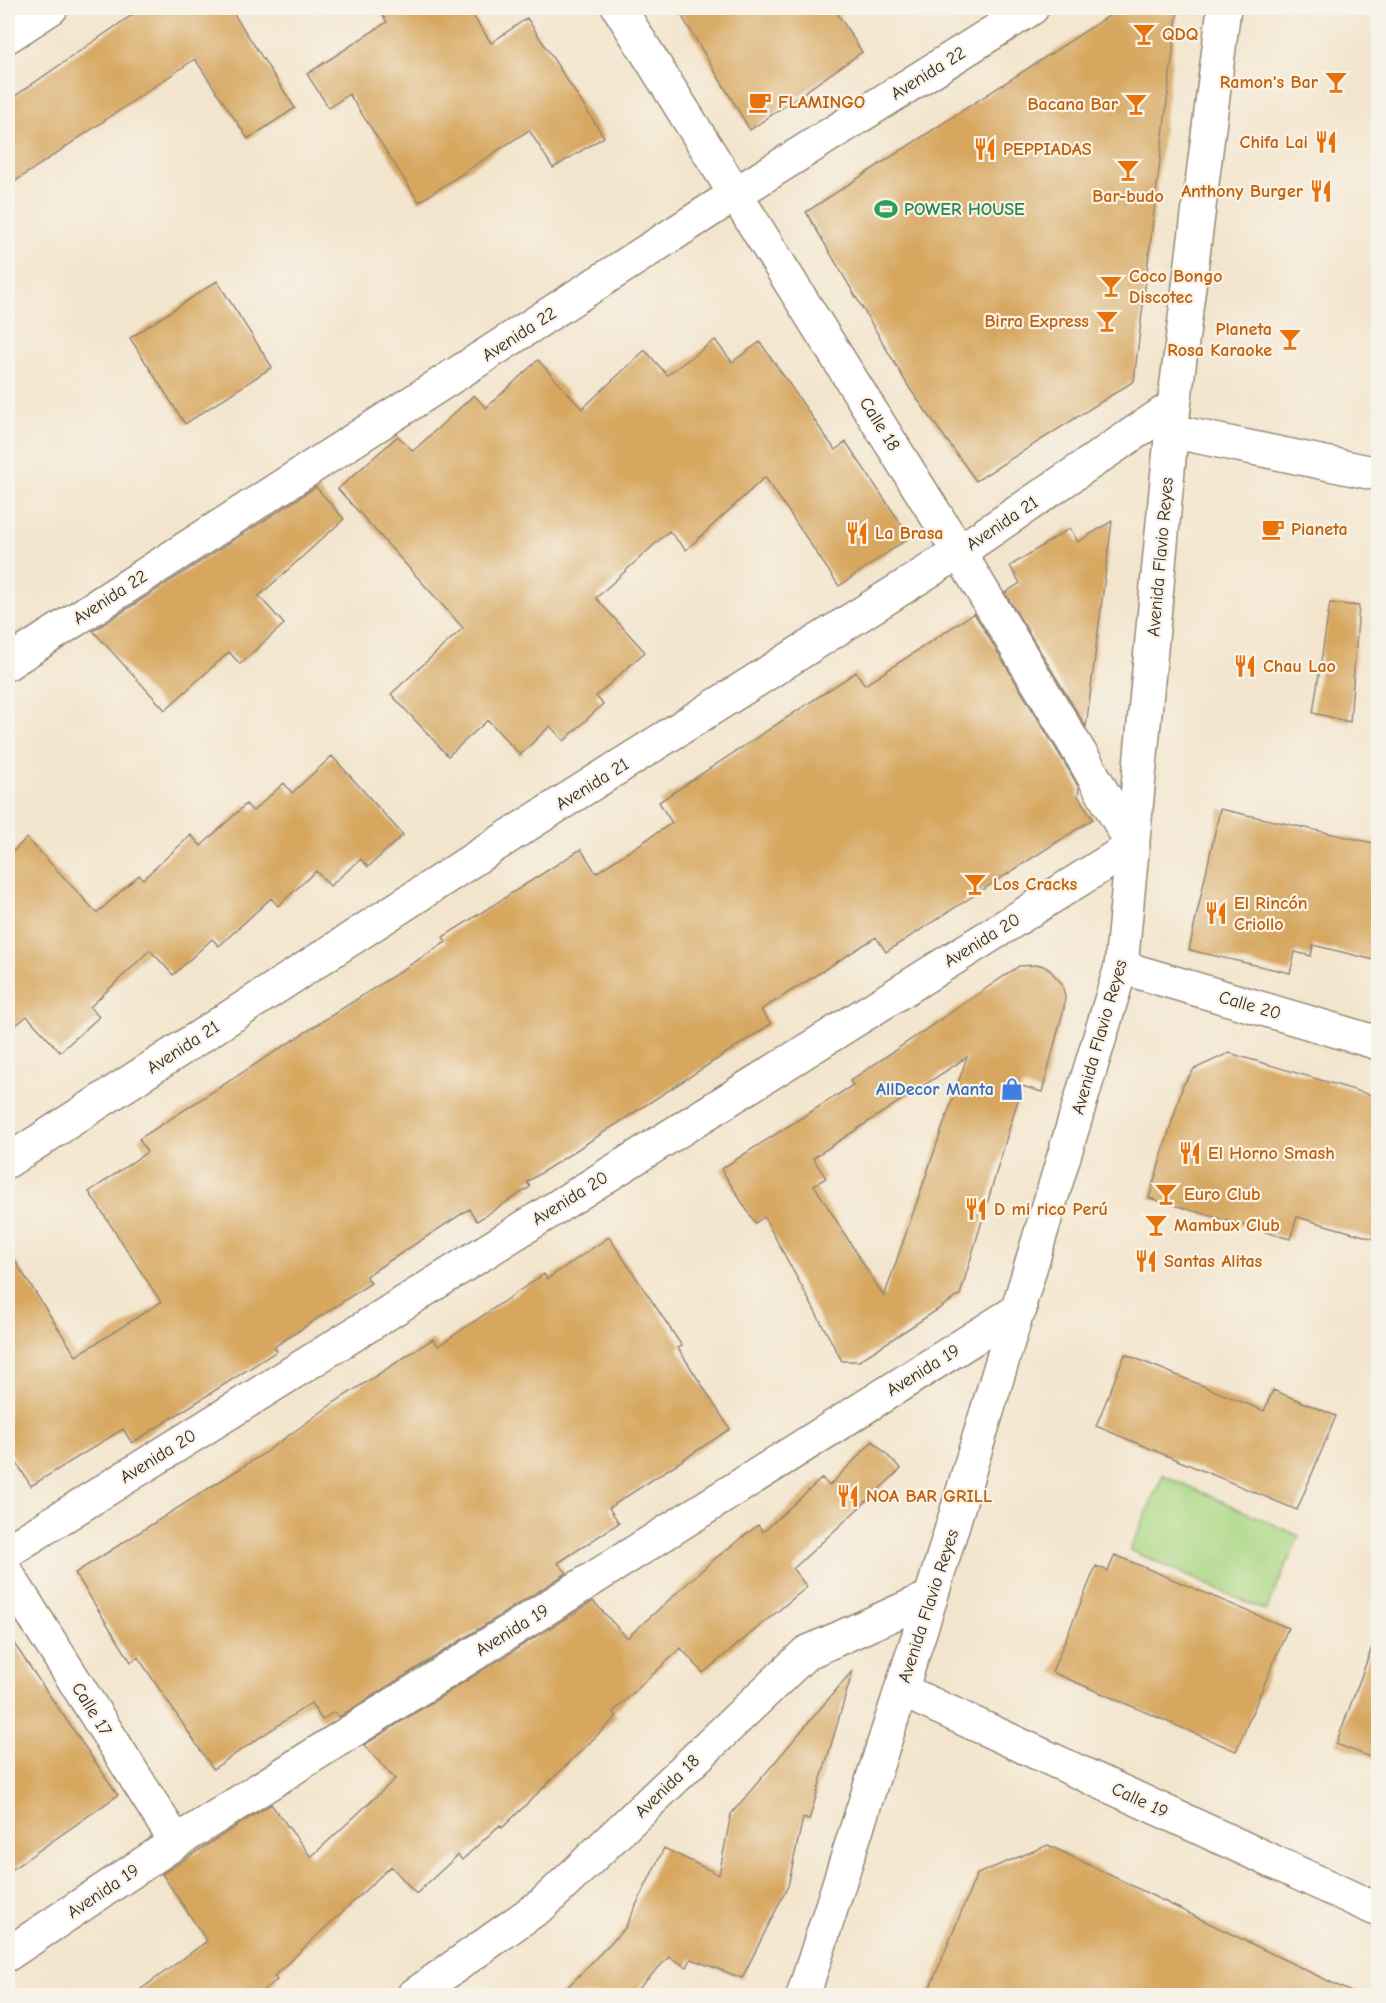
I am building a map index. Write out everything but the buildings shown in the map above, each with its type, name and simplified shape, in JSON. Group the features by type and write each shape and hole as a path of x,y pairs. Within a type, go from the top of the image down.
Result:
{"street":[{"path":"8,36 51,8"},
{"name":"Calle 18","path":"619,8 737,193 959,552 1086,763 1133,846"},
{"name":"Avenida 22","path":"8,663 737,193 1032,8"},
{"name":"Avenida Flavio Reyes","path":"802,1995 931,1597 1020,1309 1121,967 1173,418 1224,8"},
{"path":"1173,418 1378,474"},
{"name":"Avenida 21","path":"8,1161 511,835 1173,418"},
{"name":"Avenida 20","path":"8,1551 1133,846"},
{"name":"Calle 20","path":"1121,967 1378,1043"},
{"name":"Avenida 19","path":"8,1954 176,1842 1020,1309"},
{"name":"Calle 17","path":"8,1575 176,1842"},
{"name":"Avenida 18","path":"412,1995 543,1904 806,1653 931,1597"},
{"name":"Calle 19","path":"901,1690 1378,1910"}],"green space":[{"path":"1163,1475 1299,1536 1266,1611 1130,1550"}],"place":[{"name":"QDQ","path":"1144,34"},
{"name":"Ramon's Bar","path":"1336,82"},
{"name":"FLAMINGO","path":"760,102"},
{"name":"Bacana Bar","path":"1136,104"},
{"name":"Chifa Lai","path":"1326,142"},
{"name":"PEPPIADAS","path":"985,149"},
{"name":"Bar-budo","path":"1128,170"},
{"name":"Anthony Burger","path":"1321,191"},
{"name":"POWER HOUSE","path":"886,209"},
{"name":"Coco Bongo Discotec","path":"1111,286"},
{"name":"Birra Express","path":"1107,321"},
{"name":"Planeta Rosa Karaoke","path":"1290,339"},
{"name":"Pianeta","path":"1273,529"},
{"name":"La Brasa","path":"857,533"},
{"name":"Chau Lao","path":"1245,666"},
{"name":"Los Cracks","path":"975,884"},
{"name":"El Rincón Criollo","path":"1216,913"},
{"name":"AllDecor Manta","path":"1012,1089"},
{"name":"El Horno Smash","path":"1190,1153"},
{"name":"Euro Club","path":"1166,1194"},
{"name":"D mi rico Perú","path":"976,1209"},
{"name":"Mambux Club","path":"1156,1225"},
{"name":"Santas Alitas","path":"1146,1261"},
{"name":"NOA BAR GRILL","path":"848,1496"}]}
